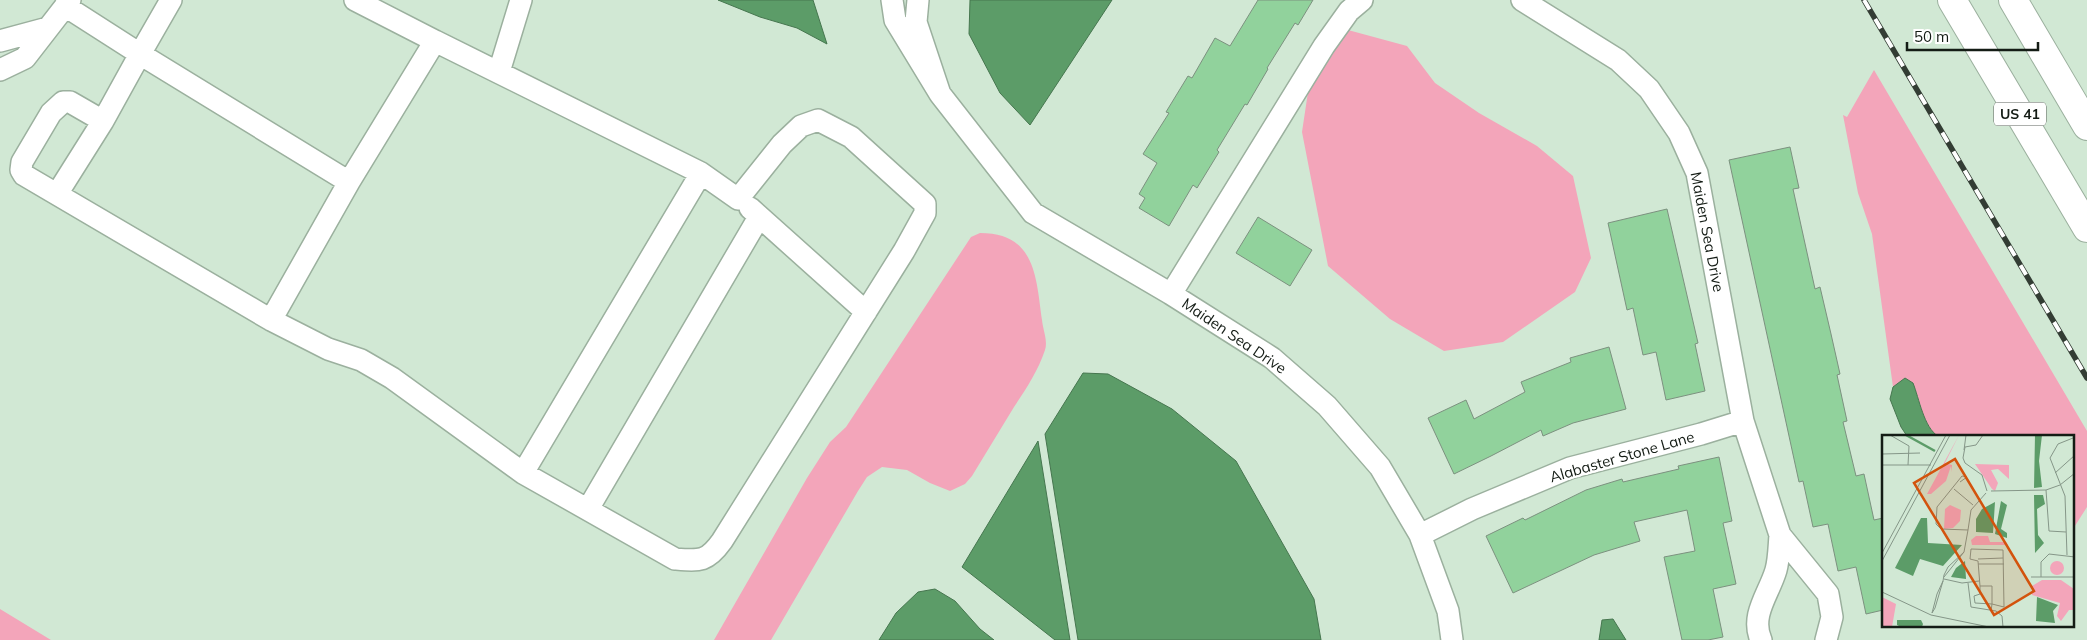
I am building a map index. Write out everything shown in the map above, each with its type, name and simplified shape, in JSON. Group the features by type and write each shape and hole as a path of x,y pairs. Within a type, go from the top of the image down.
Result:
{"main road":[{"name":"US 41","path":"1952,0 2087,228"},
{"path":"2013,0 2087,126"}],"street":[{"path":"57,194 103,121 170,0"},
{"path":"355,0 701,173 738,198 866,312"},
{"path":"499,72 521,0"},
{"path":"892,0 895,20 940,94 1033,213 1171,294"},
{"path":"918,0 916,22 940,94"},
{"name":"Maiden Sea Drive","path":"1362,0 1349,10 1324,46 1171,294 1272,358 1327,406 1380,467 1420,535 1448,611 1452,640"},
{"name":"Maiden Sea Drive","path":"1522,0 1618,60 1649,89 1679,133 1697,173 1743,421 1780,535"},
{"path":"0,70 25,58 68,3 140,54 349,182"},
{"path":"0,42 48,28"},
{"path":"271,320 349,182 435,41"},
{"path":"103,121 70,102 63,102 56,106 22,162 21,170 24,175 271,320 328,349 361,360 392,378 523,473 675,559 696,561 706,559 715,551 866,312 922,221 925,213 925,204 851,137 818,120 801,126 768,160 738,198"},
{"path":"523,473 701,173"},
{"path":"588,509 760,217"},
{"name":"Alabaster Stone Lane","path":"1420,535 1472,509 1570,468 1701,434 1743,421"},
{"path":"1761,640 1756,625 1758,614 1776,570 1780,535"},
{"path":"1780,535 1828,594 1832,617 1826,640"}],"shaded area":[{"path":"718,0 813,0 827,44 797,28 760,17"},
{"path":"970,0 1112,0 1030,125 1000,93 969,34"},
{"path":"1348,30 1407,46 1435,83 1479,113 1537,146 1573,176 1591,258 1575,292 1503,342 1444,351 1390,319 1328,266 1302,132 1308,92"},
{"path":"1874,70 2087,431 2087,507 2074,527 2074,435 1937,435 1925,419 1913,383 1905,378 1893,387 1872,234 1858,193 1843,115 1847,117"},
{"path":"980,233 998,235 1012,241 1023,249 1035,274 1046,343 1042,358 1031,380 972,476 965,484 950,491 930,483 907,470 882,467 867,477 858,491 771,640 714,640 807,478 830,442 846,427 971,237"},
{"path":"1083,373 1108,374 1172,409 1236,461 1314,599 1321,640 1078,640 1045,434"},
{"path":"1905,378 1913,383 1922,412 1929,426 1937,435 1906,435 1901,427 1890,399 1893,387"},
{"path":"1038,441 1070,640 1055,640 962,567"},
{"path":"935,589 955,601 980,629 994,640 879,640 896,613 918,592"},
{"path":"0,609 51,640 0,640"},
{"path":"1613,619 1626,640 1599,640 1602,620"}],"building":[{"path":"1258,0 1313,0 1298,25 1295,23 1267,68 1247,105 1245,104 1217,150 1219,152 1197,188 1193,185 1169,226 1139,208 1145,198 1139,194 1157,163 1143,154 1169,113 1166,112 1188,76 1192,78 1215,38 1230,46"},
{"path":"1790,147 1799,188 1793,189 1815,289 1820,287 1840,374 1837,375 1847,421 1843,422 1856,476 1864,474 1874,520 1882,518 1882,610 1866,614 1856,567 1838,571 1828,524 1813,527 1803,481 1799,482 1729,160"},
{"path":"1667,209 1698,343 1695,344 1705,391 1666,400 1656,352 1643,355 1633,308 1627,310 1608,223"},
{"path":"1258,217 1312,250 1290,286 1236,253"},
{"path":"1609,347 1626,409 1573,423 1543,436 1541,430 1454,474 1428,418 1466,400 1474,419 1525,392 1521,382 1571,362 1570,358"},
{"path":"1719,457 1732,521 1723,523 1736,584 1713,589 1723,637 1708,640 1682,640 1664,557 1695,551 1687,510 1634,522 1640,541 1594,555 1513,593 1486,536 1523,518 1525,520 1586,490 1622,479 1623,482 1679,469 1678,466"}],"railway":[{"path":"1864,0 2087,378"}]}
